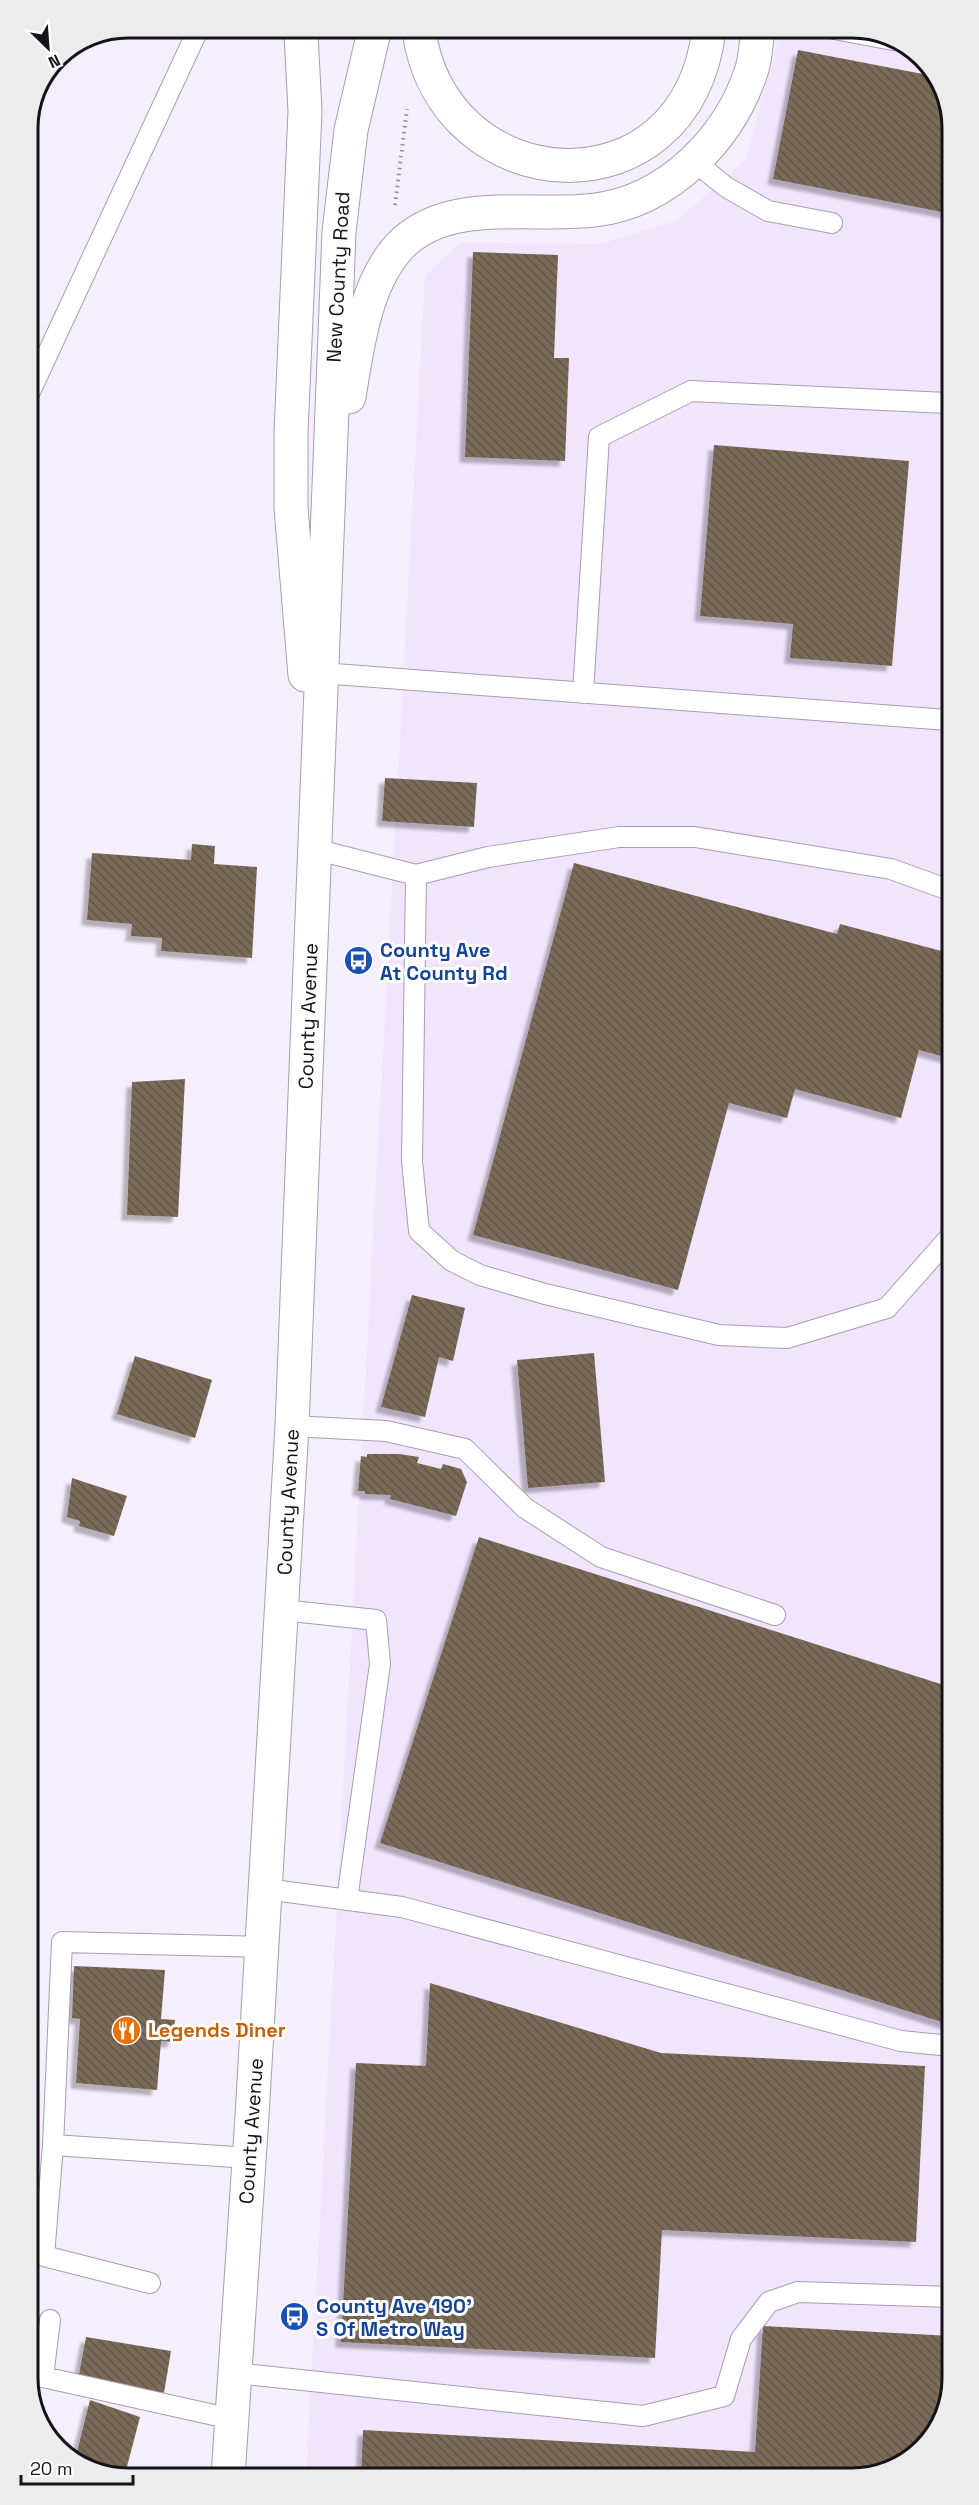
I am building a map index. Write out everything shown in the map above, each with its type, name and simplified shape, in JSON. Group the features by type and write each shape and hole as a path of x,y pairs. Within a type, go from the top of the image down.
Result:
{"main road":[{"path":"301,38 305,111 291,433 291,508 297,596 318,778"},
{"name":"New County Road","path":"328,526 342,190 351,130 373,38"},
{"path":"420,38 426,65 436,87 460,119 473,131 500,149 525,159 573,165 612,160 630,153 659,134 672,122 698,77 707,38"},
{"path":"328,526 350,386 369,302 381,271 404,243 421,230 466,215 594,210 630,201 660,186 693,161 721,133 735,109 753,66 757,38"},
{"name":"County Avenue","path":"229,2467 250,2158 292,1426 328,526"}],"lane":[{"path":"38,374 194,38"},
{"path":"693,161 726,187 768,211 832,223"},
{"path":"583,693 599,437 691,391 942,403"},
{"path":"321,673 942,720"},
{"path":"315,849 416,875 488,857 619,837 695,837 891,869 942,887"},
{"path":"416,875 412,1161 419,1231 452,1261 480,1275 545,1294 719,1335 787,1338 887,1308 942,1246"},
{"path":"292,1426 386,1431 465,1449 525,1508 601,1557 775,1615"},
{"path":"282,1610 376,1620 380,1664 346,1900"},
{"path":"265,1890 402,1907 901,2041 942,2045"},
{"path":"150,2283 44,2256 53,2145 62,1942 262,1947"},
{"path":"53,2145 250,2158"},
{"path":"235,2373 643,2416 724,2396 741,2339 769,2302 798,2292 942,2297"},
{"path":"50,2320 43,2377 232,2419"}],"path":[{"path":"395,207 408,105"}],"shaded area":[{"path":"778,38 857,38 880,42 906,56 915,64 923,73 937,99 942,128 942,2377 940,2395 929,2422 915,2441 891,2458 863,2467 307,2467 425,276 460,243 601,244 678,220 746,159"}],"building":[{"path":"798,50 924,74 932,88 940,110 942,212 773,179"},
{"path":"473,252 558,255 554,358 569,358 565,461 465,457"},
{"path":"714,445 909,461 892,666 790,658 793,624 700,616"},
{"path":"385,778 477,783 474,827 382,821"},
{"path":"192,844 215,846 214,864 257,867 252,958 161,951 162,938 131,936 132,924 87,920 92,853 191,860"},
{"path":"574,863 837,934 840,924 942,951 942,1056 919,1050 901,1118 795,1089 787,1118 729,1103 678,1290 473,1235"},
{"path":"185,1079 178,1217 127,1215 132,1082"},
{"path":"412,1295 465,1308 453,1361 439,1357 425,1417 381,1407"},
{"path":"594,1353 605,1482 528,1488 517,1360"},
{"path":"135,1356 212,1380 195,1438 117,1414"},
{"path":"367,1454 399,1454 419,1457 417,1463 441,1469 443,1464 461,1469 467,1482 456,1516 390,1499 391,1495 365,1494 365,1491 358,1491 361,1456 367,1457"},
{"path":"72,1478 127,1496 114,1536 79,1526 80,1521 67,1517"},
{"path":"479,1537 942,1684 942,2022 380,1843"},
{"name":"Legends Diner","path":"74,1966 165,1970 161,2019 175,2020 173,2042 161,2041 157,2090 76,2083 80,2019 72,2018"},
{"path":"430,1983 661,2053 925,2066 916,2242 662,2230 655,2358 341,2342 356,2063 426,2066"},
{"path":"763,2326 942,2335 940,2395 937,2406 923,2432 915,2441 891,2458 863,2467 361,2467 363,2430 755,2452"},
{"path":"86,2337 171,2351 164,2393 78,2380"},
{"path":"90,2400 140,2417 127,2467 110,2466 93,2461 77,2451"}],"place":[{"name":"County Ave At County Rd","path":"359,961"},
{"name":"Legends Diner","path":"127,2030"},
{"name":"County Ave 190' S Of Metro Way","path":"295,2317"}]}
